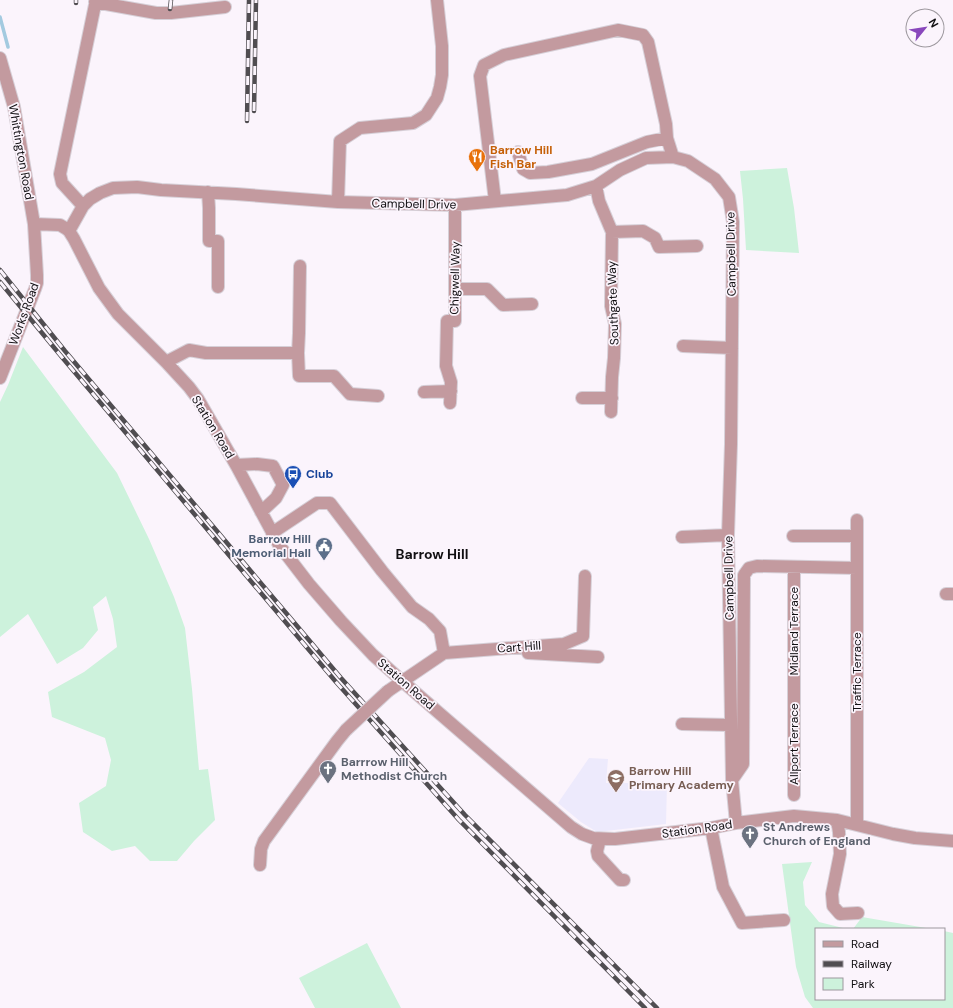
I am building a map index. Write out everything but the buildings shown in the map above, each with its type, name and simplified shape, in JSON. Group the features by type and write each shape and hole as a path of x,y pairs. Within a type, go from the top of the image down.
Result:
{"street":[{"path":"338,202 340,141 360,128 413,123 426,115 437,98 442,75 442,46 437,0"},
{"path":"83,206 62,183 60,174 96,1 156,13 171,13 225,7"},
{"path":"496,202 480,76 484,65 504,55 618,30 643,35 648,42 666,124 667,138 674,157"},
{"name":"Whittington Road","path":"0,58 14,107 34,224"},
{"path":"518,152 523,169 530,173 548,172 592,164 647,142 667,138"},
{"name":"Campbell Drive","path":"69,231 83,206 90,199 113,188 137,187 161,190 338,202 456,205 567,195 596,186 620,170 646,158 674,157 688,160 714,179 729,197 733,222 728,535 732,780 736,823"},
{"name":"Southgate Way","path":"596,186 599,201 612,232 611,306 615,324 611,412"},
{"path":"208,192 209,241 218,241 218,287"},
{"name":"Chigwell Way","path":"424,392 451,397 451,382 446,366 447,321 455,321 456,205"},
{"path":"34,224 60,225 69,231"},
{"name":"Works Road","path":"0,378 37,283 34,224"},
{"name":"Station Road","path":"69,231 99,288 107,300 118,314 189,387 198,399 283,551 340,621 402,681 571,827 588,837 615,840 794,816 837,820 915,838 953,841"},
{"path":"612,232 643,231 655,238 659,247 697,246"},
{"path":"300,266 299,376 334,376 350,394 378,396"},
{"path":"455,289 487,289 503,305 532,304"},
{"path":"683,346 732,348"},
{"path":"166,362 189,350 206,353 298,354"},
{"path":"582,398 612,398"},
{"path":"236,465 257,464 273,466 283,485 276,498 261,512"},
{"path":"260,865 261,849 264,841 346,730 388,691 444,652 440,631 429,619 412,607 330,503 318,503 272,533"},
{"name":"Traffic Terrace","path":"857,520 857,825"},
{"path":"682,537 728,535"},
{"path":"793,536 857,536"},
{"path":"732,780 743,764 744,575 749,568 756,566 857,568"},
{"name":"Midland Terrace","path":"793,694 794,567"},
{"name":"Cart Hill","path":"444,652 564,644 583,636 585,576"},
{"path":"479,650 598,657"},
{"name":"Allport Terrace","path":"793,694 794,795"},
{"path":"682,724 731,725"},
{"path":"837,820 840,854 832,894 833,906 840,914 858,913"},
{"path":"711,828 723,887 742,923 784,920"},
{"path":"600,839 597,851 598,856 620,880 624,880"}],"shaded area":[{"name":"Barrow Hill Primary Academy","path":"589,758 608,759 606,783 667,783 666,824 597,832 581,822 558,803"}],"green space":[{"path":"787,168 794,208 799,253 746,250 740,171"},
{"path":"23,347 117,473 149,539 174,597 185,628 199,770 208,769 215,820 177,861 150,861 135,846 112,851 83,832 79,803 106,786 111,760 105,738 52,717 48,692 84,672 117,647 113,619 106,596 93,607 98,630 83,648 57,664 28,614 0,637 0,402"},
{"path":"812,862 803,882 805,905 819,922 843,928 815,928 815,1000 945,1000 945,931 953,933 953,1008 813,1008 805,997 796,967 782,864"},
{"path":"862,917 926,928 854,928"},
{"path":"367,943 401,1008 315,1008 299,978"}],"waterway":[{"path":"0,17 8,47"}],"railway":[{"path":"170,9 171,0"},
{"path":"247,121 249,0"},
{"path":"254,111 256,0"},
{"path":"0,270 65,351 341,678 465,815 657,1008"},
{"path":"0,282 336,682 459,820 645,1008"}],"place":[{"name":"Barrow Hill Fish Bar","path":"477,172"},
{"name":"Club","path":"293,489"},
{"name":"Barrow Hill Memorial Hall","path":"324,561"},
{"name":"Barrrow Hill Methodist Church","path":"328,784"},
{"name":"Barrow Hill Primary Academy","path":"616,793"},
{"name":"St Andrews Church of England","path":"750,849"}],"district":[{"name":"Barrow Hill","path":"432,554"}]}
